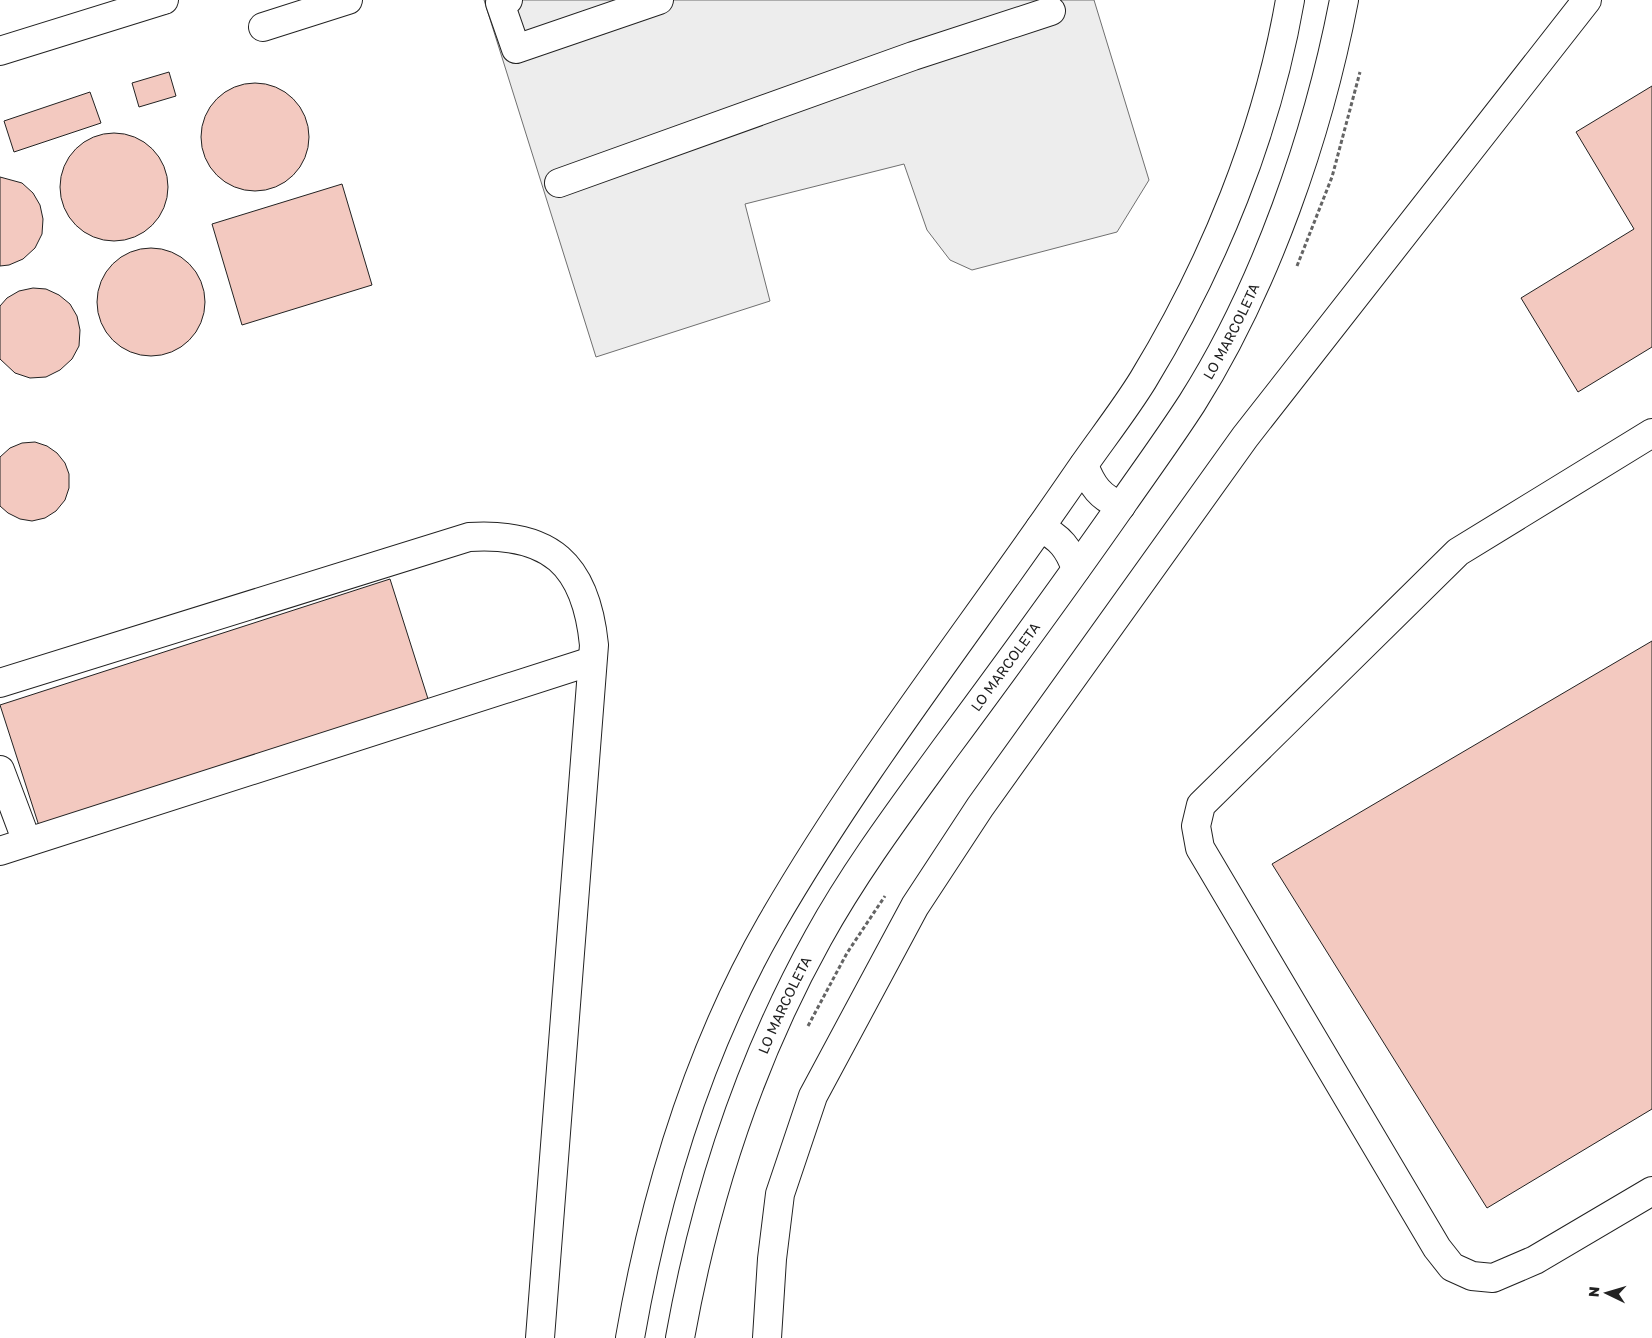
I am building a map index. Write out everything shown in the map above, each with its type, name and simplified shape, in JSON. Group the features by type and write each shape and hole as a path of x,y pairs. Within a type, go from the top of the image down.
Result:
{"main road":[{"path":"0,51 164,0"},
{"path":"263,27 348,0"},
{"path":"630,1338 645,1259 680,1131 705,1062 735,994 769,928 806,865 885,742 1040,528 1142,382 1203,266 1246,160 1284,35 1290,0"},
{"name":"LO MARCOLETA","path":"680,1338 706,1216 728,1144 753,1074 783,1006 817,940 855,875 897,814 1121,506 1192,402 1250,292 1297,175 1321,98 1344,0"},
{"path":"767,1338 772,1259 780,1194 813,1096 915,906 980,807 1245,437 1587,0"},
{"path":"503,1 516,49 655,1"},
{"path":"558,183 913,56 1051,11"},
{"path":"1652,433 1458,552 1201,805 1196,826 1200,848 1437,1248 1452,1268 1472,1276 1493,1278 1535,1260 1652,1191"},
{"path":"1084,465 1095,488 1105,498 1121,506"},
{"path":"1040,528 1055,536 1065,545 1076,569"},
{"path":"0,683 469,536 492,535 532,542 549,549 564,565 577,582 586,602 592,630 592,661 540,1338"},
{"path":"0,851 592,661"},
{"path":"0,770 26,842"}],"shaded area":[{"path":"484,0 1094,0 1149,180 1117,232 972,270 950,260 927,230 904,164 745,204 770,301 596,357"}],"building":[{"path":"169,72 176,96 139,107 132,83"},
{"path":"255,83 276,87 293,99 305,116 309,137 305,158 293,175 276,187 255,191 234,187 217,175 205,158 201,137 205,116 217,99 234,87"},
{"path":"1652,86 1652,347 1578,392 1521,298 1634,229 1576,132"},
{"path":"90,92 101,123 14,152 4,121"},
{"path":"114,133 135,137 152,149 164,166 168,187 164,208 152,225 135,237 114,241 93,237 76,225 64,208 60,187 64,166 76,149 93,137"},
{"path":"0,177 22,183 33,193 40,205 43,219 42,234 35,248 23,259 9,265 0,266"},
{"path":"342,184 372,285 242,325 212,224"},
{"path":"151,248 172,252 189,264 201,281 205,302 201,323 189,340 172,352 151,356 130,352 113,340 101,323 97,302 101,281 113,264 130,252"},
{"path":"33,288 46,289 59,295 70,304 77,316 80,330 79,346 72,359 60,370 46,377 30,378 15,373 0,359 0,306 7,298 19,291"},
{"path":"35,442 47,446 57,453 65,463 69,474 69,488 65,500 56,511 45,518 32,521 20,519 8,513 0,506 0,457 10,448 22,443"},
{"path":"390,579 429,702 40,829 0,705"},
{"path":"1652,641 1652,1109 1487,1208 1272,864"}]}
